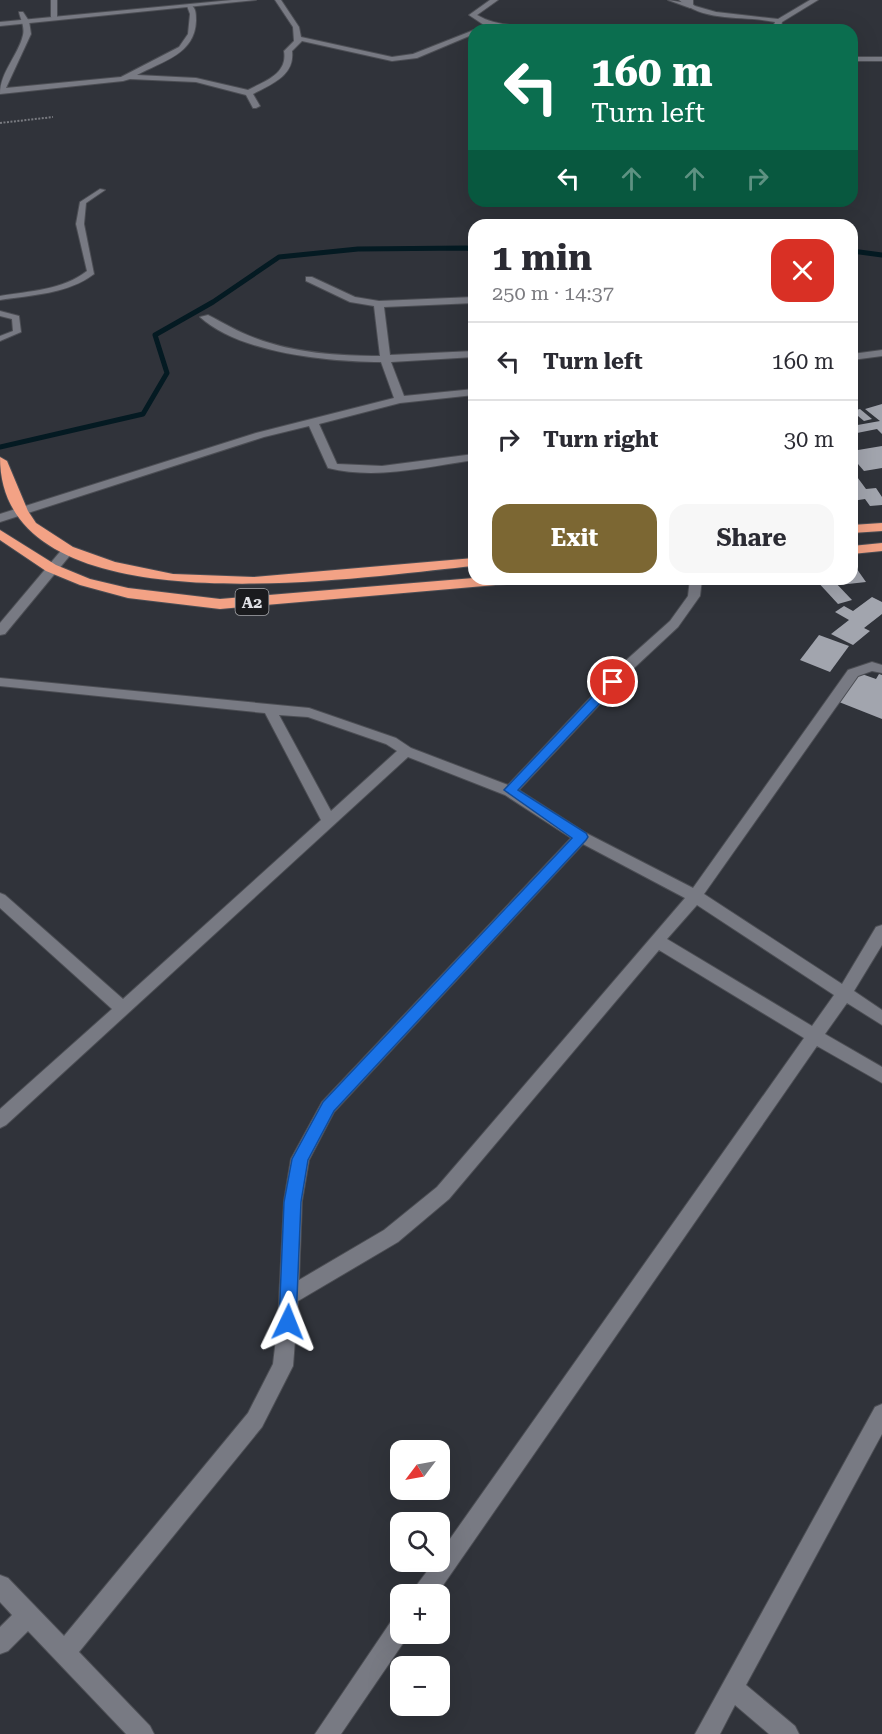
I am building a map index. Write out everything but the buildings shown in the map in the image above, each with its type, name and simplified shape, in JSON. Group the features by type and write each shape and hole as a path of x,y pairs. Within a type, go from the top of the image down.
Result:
{"highway":[{"name":"A2","path":"0,461 21,511 31,526 68,550 111,566 173,578 253,581 468,563"},
{"path":"858,529 882,527"},
{"name":"A2","path":"0,534 51,568 85,582 128,593 220,604 468,583"},
{"path":"858,549 882,547"}],"street":[{"path":"54,0 56,12"},
{"path":"43,10 56,12 190,6 254,0"},
{"path":"129,76 196,80 249,93 281,76 289,58 288,51 298,38 296,27 278,0"},
{"path":"487,24 472,15 495,0"},
{"path":"671,0 690,3"},
{"path":"682,0 707,13 752,15 779,21"},
{"path":"778,24 779,21 815,0"},
{"path":"21,13 26,21 27,34 0,91 113,82 129,76 182,49 192,34 194,14 190,6"},
{"path":"0,16 32,12"},
{"path":"0,24 26,21 56,12"},
{"path":"298,38 392,59 414,56 468,34"},
{"path":"858,59 882,59"},
{"path":"249,93 256,106"},
{"path":"309,279 353,300 380,304 468,300"},
{"path":"380,304 385,359 400,400"},
{"path":"206,318 258,343 322,358 385,359 468,354"},
{"path":"858,356 882,353"},
{"path":"0,518 260,435 400,400 468,393"},
{"path":"314,423 332,466 344,470 369,470 468,458"},
{"path":"0,631 68,550"},
{"path":"510,790 628,666 674,624 694,597 695,585"},
{"path":"289,1296 391,1236 443,1193 695,896 853,674 873,666 882,669"},
{"path":"0,682 309,713 391,741 406,751 510,790 581,837 695,896 882,1018"},
{"path":"269,708 329,821"},
{"path":"0,1120 406,751"},
{"path":"64,1653 255,1420 283,1366 293,1202 300,1159 328,1107 581,837"},
{"path":"0,899 122,1008"},
{"path":"431,1584 844,994 882,931"},
{"path":"657,941 882,1076"},
{"path":"707,1734 882,1414"},
{"path":"0,1586 142,1734"},
{"path":"0,1643 28,1615"},
{"path":"327,1734 390,1643"},
{"path":"734,1688 787,1734"}],"lane":[{"path":"0,298 73,284 85,279 91,272 80,224 83,202 102,190"},
{"path":"0,313 16,318 17,332 0,339"}],"path":[{"path":"0,123 53,117"}],"waterway":[{"path":"0,447 143,414 167,373 155,335 213,302 279,257 358,249 468,248"},
{"path":"858,252 882,255"}],"route":[{"path":"288,1322 293,1202 300,1159 328,1107 581,837 510,790 613,682"}]}
